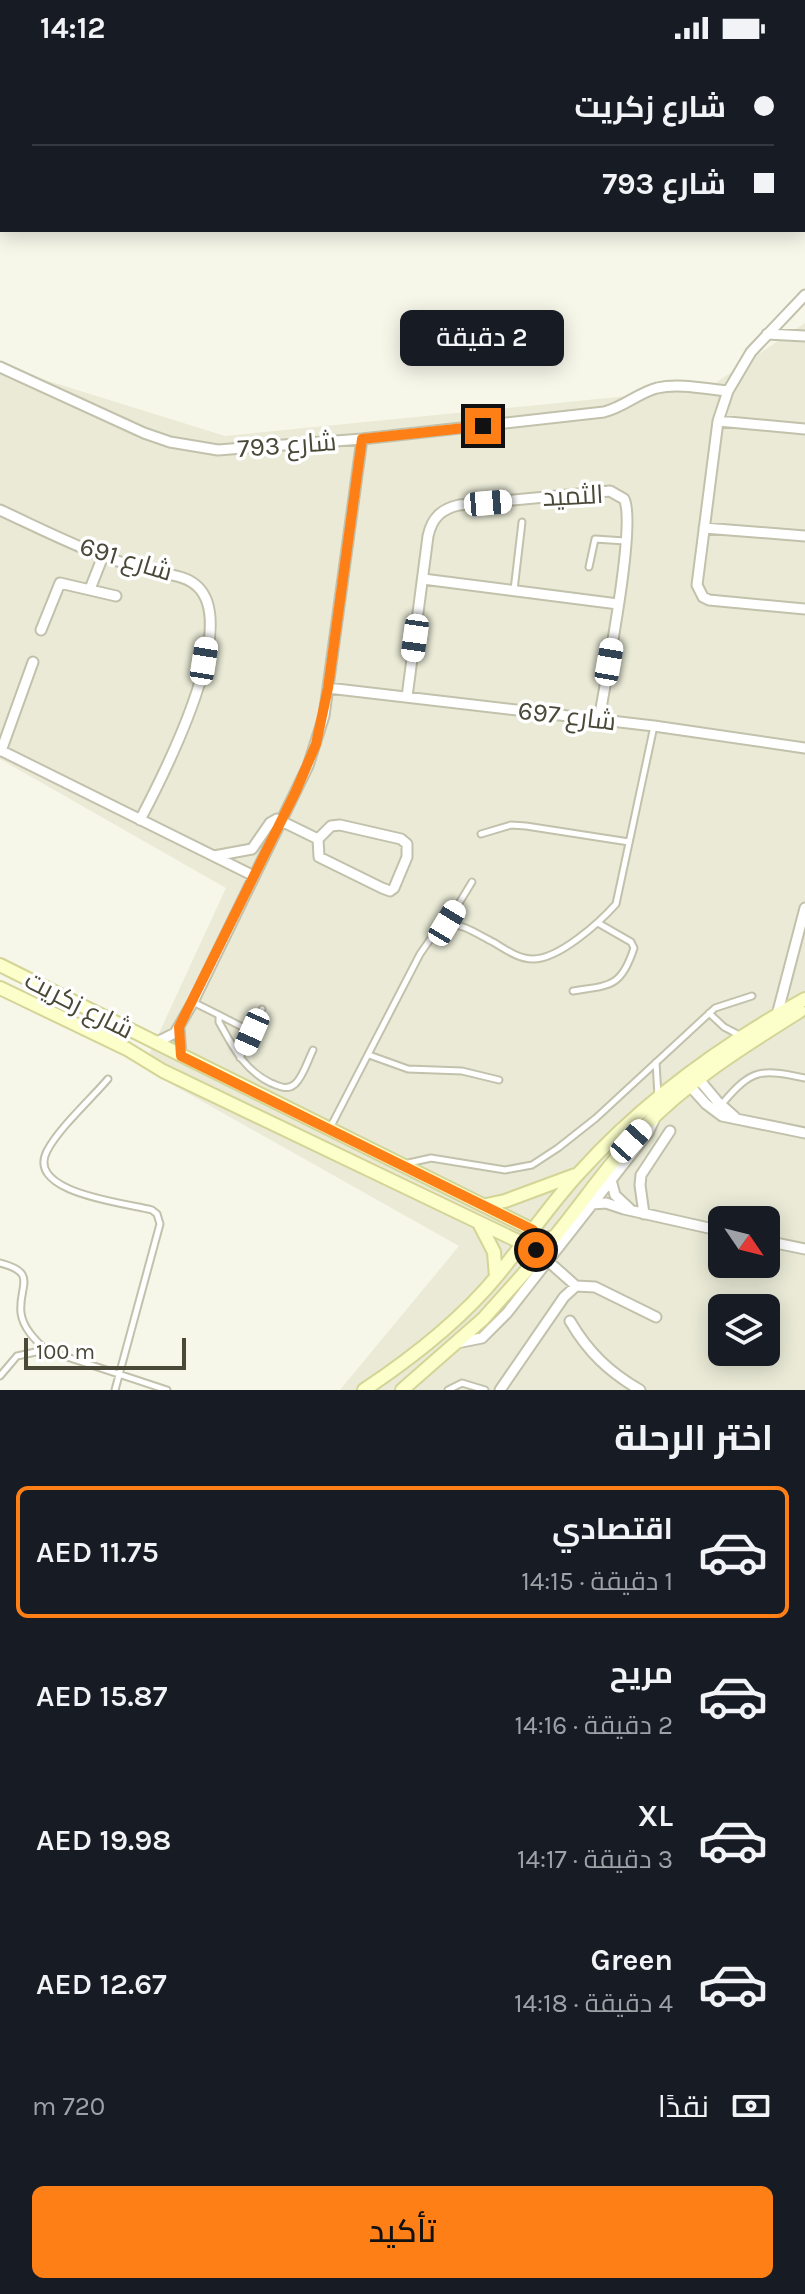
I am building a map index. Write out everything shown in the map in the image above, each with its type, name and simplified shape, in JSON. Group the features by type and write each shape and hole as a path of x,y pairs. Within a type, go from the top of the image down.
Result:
{"street":[{"path":"805,295 751,352 728,391 718,421 697,585 703,597 709,600 805,609"},
{"path":"767,334 805,336"},
{"name":"شارع 793","path":"0,367 144,433 197,448 239,450 604,412 659,388 728,391"},
{"path":"718,421 805,429"},
{"path":"155,1043 169,1038 193,1002 316,744 328,688 362,439"},
{"name":"الثميد","path":"407,697 430,527 441,512 459,505 610,491 624,499 628,506 618,604 599,720"},
{"name":"شارع 691","path":"0,510 103,556 186,578 203,592 209,605 207,641 194,702 180,742 140,820"},
{"path":"704,528 805,536"},
{"path":"90,589 103,556"},
{"path":"423,579 618,604"},
{"path":"41,630 60,583 116,596"},
{"path":"33,662 0,751 254,876"},
{"name":"شارع 697","path":"328,688 654,726 805,748"},
{"path":"214,856 252,849 272,821 282,819 318,839"},
{"path":"340,825 401,839 409,851 398,884 390,891 326,862 319,857 318,839 331,826 340,825"},
{"path":"777,1015 805,908"},
{"name":"شارع زكريت","path":"0,965 486,1205 534,1236"},
{"path":"783,985 788,996 803,1003"},
{"name":"شارع زكريت","path":"0,988 127,1049 163,1071 522,1243"},
{"path":"402,1390 504,1297 631,1141 691,1079 742,1036 803,1003"},
{"path":"364,1390 437,1336 496,1277 522,1243 534,1236 578,1174 627,1124 658,1098 743,1047 803,1003"},
{"path":"179,1027 181,1056"},
{"path":"691,1079 735,1117"},
{"path":"691,1079 716,1113 805,1133"},
{"path":"457,1343 475,1341 487,1334 549,1262 648,1133 656,1115"},
{"path":"644,1214 640,1185 644,1168 670,1131"},
{"path":"629,1156 644,1168"},
{"path":"486,1205 578,1174"},
{"path":"611,1180 615,1195 631,1210"},
{"path":"592,1204 606,1203 708,1228"},
{"path":"477,1221 489,1237 496,1277"},
{"path":"534,1236 556,1236"},
{"path":"530,1266 534,1236"},
{"path":"780,1244 805,1249"},
{"path":"549,1262 576,1286 595,1287 656,1317"},
{"path":"500,1390 564,1297 576,1286"},
{"path":"570,1321 598,1361 640,1390"}],"lane":[{"path":"514,591 522,522"},
{"path":"589,567 595,539 626,541"},
{"path":"447,923 461,924 518,956 535,959 548,955 598,923 616,904 654,726"},
{"path":"481,834 511,825 629,842"},
{"path":"330,1129 420,954 436,931 447,923 472,882"},
{"path":"573,991 612,984 624,972 634,948 631,942 598,923"},
{"path":"402,1164 431,1158 505,1170 532,1165 596,1118 709,1013 723,1004 752,996"},
{"path":"193,1002 252,1032"},
{"path":"240,1058 262,1009"},
{"path":"709,1013 724,1027 742,1036"},
{"path":"219,1015 219,1022 240,1058 264,1079 287,1088 297,1082 313,1050"},
{"path":"369,1055 408,1069 462,1071 499,1080"},
{"path":"655,1061 658,1098"},
{"path":"722,1105 738,1084 752,1074 770,1071 805,1078"},
{"path":"108,1079 51,1144 43,1160 51,1180 66,1189 152,1210 159,1217 160,1224 115,1390"},
{"path":"0,1263 14,1267 23,1275 25,1283 21,1312 33,1337 46,1350 167,1390"},
{"path":"0,1376 17,1356 46,1350"},
{"path":"448,1390 462,1383 485,1390"}],"shaded area":[{"path":"805,323 805,1390 340,1390 459,1246 143,1068 226,888 0,759 0,366 225,436 708,388"}],"route":[{"path":"483,426 362,439 324,716 316,744 296,791 179,1027 178,1037 181,1056 533,1230 536,1250"}]}
